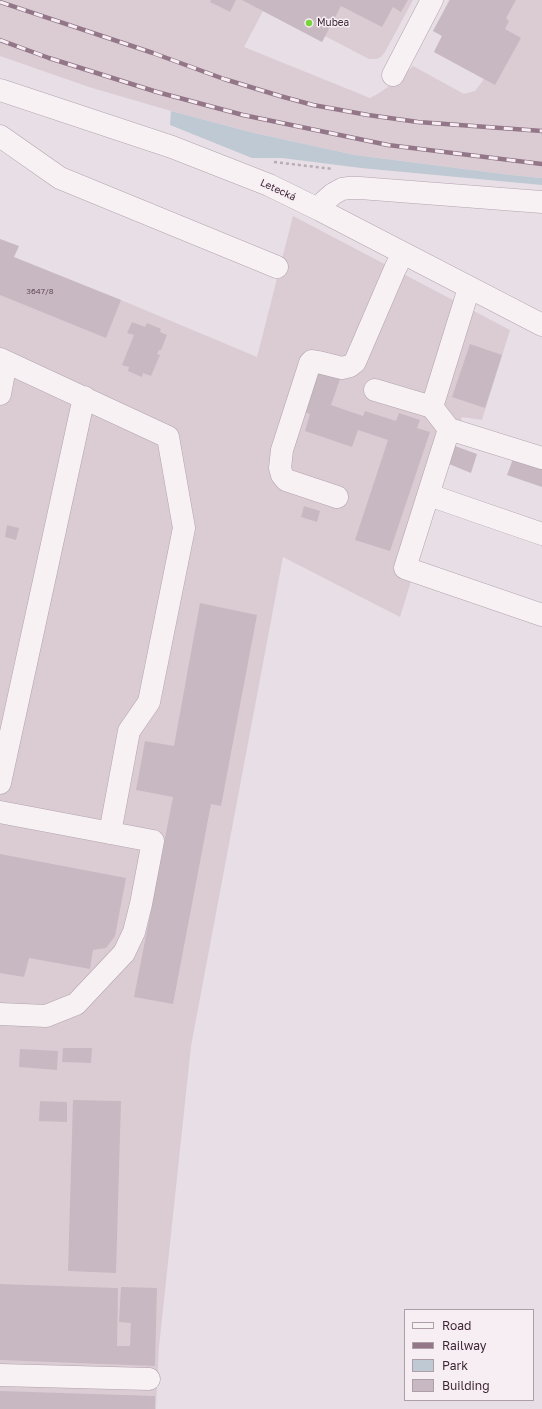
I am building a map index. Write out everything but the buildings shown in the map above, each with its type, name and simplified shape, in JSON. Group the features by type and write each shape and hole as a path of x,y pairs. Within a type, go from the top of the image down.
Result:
{"street":[{"path":"393,74 432,0"},
{"name":"Letecká","path":"0,90 209,160 269,185 542,326"},
{"path":"0,136 60,178 277,267"},
{"path":"320,210 325,201 333,194 342,189 349,188 438,193 542,202"},
{"path":"337,497 286,480 282,475 280,468 282,450 310,363 312,361 342,368 350,366 355,362 394,270 403,253"},
{"path":"432,407 469,288"},
{"path":"0,394 3,360 168,437 184,528 149,702 129,731 110,833"},
{"path":"375,390 432,407 449,429 542,458"},
{"path":"0,783 84,397"},
{"path":"449,429 405,568 542,615"},
{"path":"429,495 542,534"},
{"path":"0,812 153,841 134,932 124,953 76,1004 46,1016 0,1014"},
{"path":"0,1375 150,1379"}],"path":[{"path":"268,162 340,170"}],"shaded area":[{"path":"0,0 413,0 385,52 381,57 376,59 369,59 325,36 322,42 263,11 244,47 370,98 395,82 413,66 464,94 475,91 484,79 434,52 442,36 433,31 449,0 542,0 542,178 355,155 254,133 89,87 0,56"},
{"path":"293,216 510,330 482,420 462,417 400,617 283,557 191,1046 159,1347 156,1409 0,1409 0,254 121,300 257,357"}],"green space":[{"path":"171,111 254,133 355,155 542,178 542,185 361,168 282,158 252,158 170,125"}],"railway":[{"path":"0,2 153,53 224,79 313,105 418,122 542,131"},
{"path":"0,40 49,58 157,92 243,115 388,145 542,164"}],"place":[{"name":"Mubea","path":"309,23"}]}
